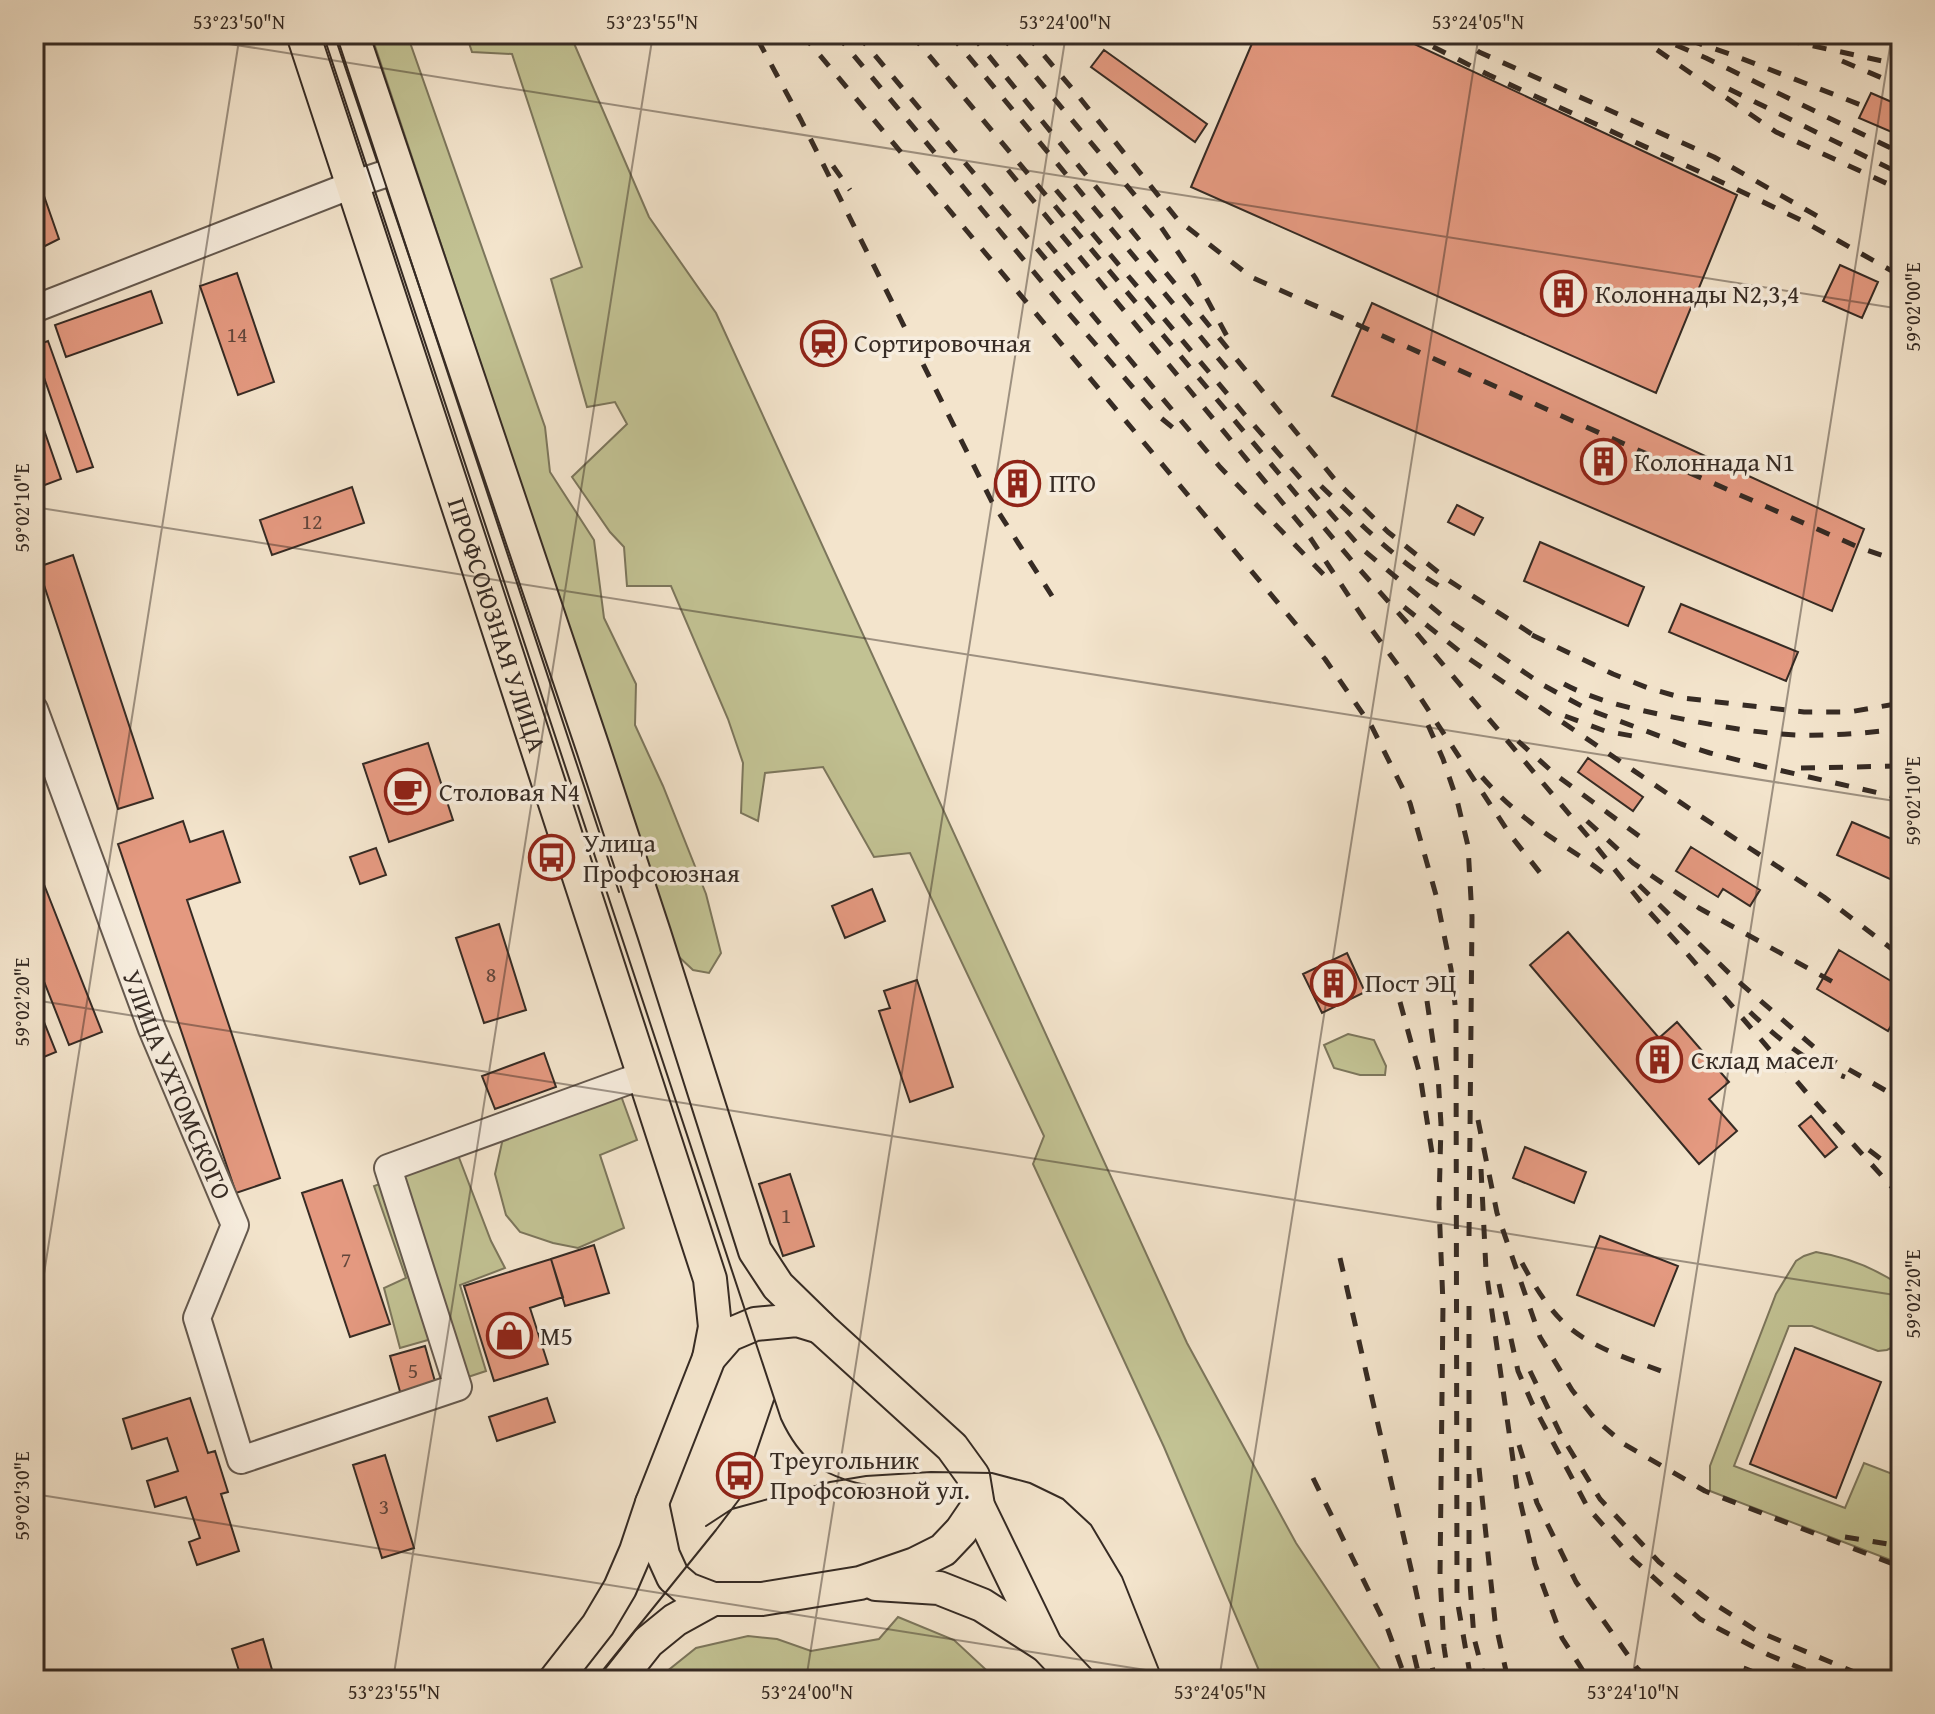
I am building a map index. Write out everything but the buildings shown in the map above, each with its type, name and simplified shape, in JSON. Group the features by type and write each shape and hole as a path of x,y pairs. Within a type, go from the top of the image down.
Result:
{"main road":[{"name":"ПРОФСОЮЗНАЯ УЛИЦА","path":"303,34 710,1279 715,1327 709,1358"},
{"name":"ПРОФСОЮЗНАЯ УЛИЦА","path":"352,34 603,777 755,1251 778,1286 952,1447 973,1476 978,1506 1046,1646"},
{"path":"555,1680 598,1625 620,1588 709,1358 729,1335 755,1324 797,1320 820,1327"},
{"path":"652,1503 663,1555 673,1577 687,1589 713,1599 762,1599 860,1583 915,1564 943,1550 978,1506"},
{"path":"860,1583 939,1588 982,1605 1046,1646 1078,1680"},
{"path":"618,1680 648,1642 675,1620 713,1599"}],"street":[{"path":"34,309 397,170"},
{"name":"УЛИЦА УХТОМСКОГО","path":"34,709 152,1029 235,1225 197,1318 241,1460 458,1387 388,1168 644,1075"}],"green space":[{"path":"371,34 407,34 545,427 550,472 594,540 604,618 636,684 635,725 706,894 721,953 709,973 693,970 678,956"},
{"path":"466,34 570,34 649,217 716,313 1187,1343 1296,1543 1387,1680 1263,1680 1164,1447 1033,1164 1044,1136 910,853 874,857 823,767 765,773 758,821 741,813 743,763 728,719 671,586 627,586 624,547 572,477 627,424 615,402 587,407 551,279 582,267 512,54 472,52"},
{"path":"1348,1034 1374,1040 1386,1066 1385,1075 1360,1075 1334,1068 1324,1045"},
{"path":"620,1093 637,1140 600,1155 624,1228 578,1248 520,1232 506,1215 495,1174 503,1138"},
{"path":"458,1155 491,1241 505,1268 460,1285 486,1371 462,1379 449,1334 400,1348 384,1288 406,1278 374,1186"},
{"path":"1816,1252 1860,1264 1901,1286 1901,1343 1878,1351 1812,1326 1789,1326 1734,1466 1845,1508 1864,1463 1895,1475 1901,1459 1901,1564 1710,1491 1710,1466 1776,1294 1796,1261"},
{"path":"898,1617 954,1640 997,1680 656,1680 696,1648 748,1636 777,1639 811,1651 879,1639"}],"tram line":[{"path":"323,34 781,1419 796,1445 814,1464 837,1477 866,1485"},
{"path":"336,34 619,892"},
{"path":"595,1680 741,1497 774,1400"},
{"path":"706,1526 732,1509 830,1482 866,1476 931,1472 992,1473 1030,1483 1063,1499 1091,1525 1122,1577 1163,1680"}],"railway":[{"path":"802,34 1325,659 1372,727 1410,803 1436,895 1451,969 1456,1013 1457,1599 1471,1680"},
{"path":"836,34 1058,301 1155,413 1183,436"},
{"path":"857,34 1220,467 1325,576"},
{"path":"911,34 1644,906 1901,1197"},
{"path":"950,34 1228,370"},
{"path":"971,34 1336,481 1388,532 1448,580 1541,640"},
{"path":"1000,34 1159,224 1196,279 1228,338"},
{"path":"1026,34 1178,220 1251,277 1858,547 1901,562"},
{"path":"1408,34 1803,221 1901,276"},
{"path":"1455,34 1479,52 1714,157 1817,216"},
{"path":"1634,34 1776,132 1901,190"},
{"path":"1650,34 1901,153"},
{"path":"1758,34 1901,65"},
{"path":"758,40 992,502 1052,596"},
{"path":"1689,40 1861,105"},
{"path":"1842,61 1901,86"},
{"path":"1729,89 1901,174"},
{"path":"833,166 850,190"},
{"path":"1008,170 1305,530 1511,836 1541,874"},
{"path":"1056,190 1361,548 1445,618 1543,685 1587,709 1710,753 1901,798"},
{"path":"1047,242 1082,284"},
{"path":"1321,486 1398,557 1450,592"},
{"path":"1404,607 1468,658 1824,897 1901,956"},
{"path":"1532,635 1613,674 1683,698 1804,712 1849,712 1901,703"},
{"path":"1564,684 1587,695 1625,706 1746,730 1810,735 1901,729"},
{"path":"1565,716 1605,731 1638,737"},
{"path":"1428,725 1457,800 1468,846 1472,917 1469,1238"},
{"path":"1518,741 1556,775 1650,844"},
{"path":"1801,768 1901,766"},
{"path":"1482,777 1523,816 1613,881"},
{"path":"1587,821 1633,863 1699,908 1842,987"},
{"path":"1639,885 1732,976 1822,1054 1890,1093"},
{"path":"1427,1001 1438,1076 1441,1124 1440,1576 1449,1680"},
{"path":"1400,1002 1420,1075 1432,1153"},
{"path":"1750,1012 1794,1049 1845,1077"},
{"path":"1478,1120 1497,1213 1540,1337 1572,1390 1595,1419 1624,1444 1705,1491 1901,1567"},
{"path":"1869,1150 1901,1174"},
{"path":"1481,1169 1486,1270 1517,1488 1535,1564 1562,1638 1589,1680"},
{"path":"1340,1258 1435,1680"},
{"path":"1522,1263 1550,1307 1571,1329 1606,1349 1669,1374"},
{"path":"1499,1284 1518,1371 1588,1508 1633,1559 1700,1619 1769,1655 1829,1680"},
{"path":"1469,1306 1469,1570 1474,1638 1485,1680"},
{"path":"1530,1371 1561,1435 1600,1499 1659,1562 1710,1601 1757,1631 1873,1680"},
{"path":"1519,1445 1537,1503 1576,1582 1637,1668 1649,1680"},
{"path":"1479,1468 1495,1621 1508,1680"},
{"path":"1313,1478 1388,1630 1406,1680"},
{"path":"1845,1537 1901,1546"},
{"path":"1414,1655 1420,1680"}],"place":[{"name":"Колоннады N2,3,4","path":"1564,294"},
{"name":"Сортировочная","path":"823,343"},
{"name":"Колоннада N1","path":"1603,462"},
{"name":"ПТО","path":"1018,483"},
{"name":"Столовая N4","path":"408,792"},
{"name":"Улица Профсоюзная","path":"552,858"},
{"name":"Пост ЭЦ","path":"1334,983"},
{"name":"Склад масел","path":"1660,1060"},
{"name":"М5","path":"509,1336"},
{"name":"Треугольник Профсоюзной ул.","path":"739,1475"}]}
